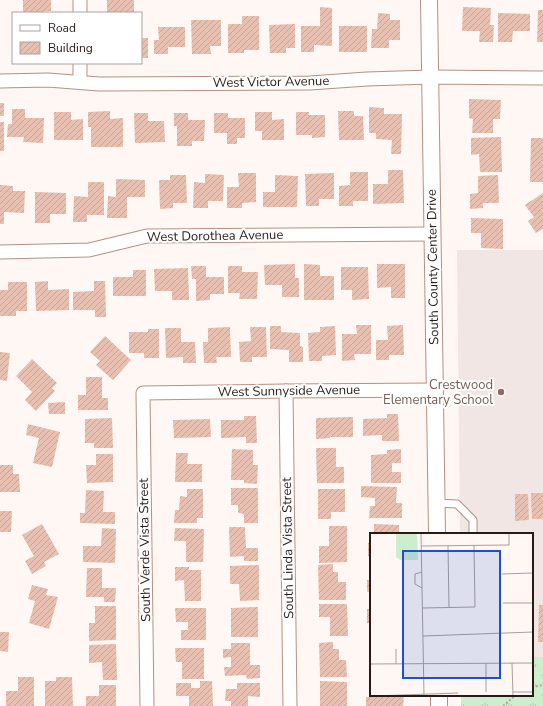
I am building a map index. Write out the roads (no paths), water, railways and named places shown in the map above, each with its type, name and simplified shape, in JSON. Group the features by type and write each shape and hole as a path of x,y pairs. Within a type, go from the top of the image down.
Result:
{"street":[{"path":"80,0 80,12"},
{"name":"South County Center Drive","path":"429,0 437,533"},
{"path":"80,64 80,82"},
{"name":"West Victor Avenue","path":"0,81 48,80 98,84 310,83 431,77 543,78"},
{"name":"West Dorothea Avenue","path":"0,252 89,250 147,236 432,234"},
{"name":"West Sunnyside Avenue","path":"143,394 435,390"},
{"name":"South Linda Vista Street","path":"286,391 290,706"},
{"name":"South Verde Vista Street","path":"143,394 147,706"}],"lane":[{"path":"436,503 457,504 473,520 473,533"}],"place":[{"name":"Crestwood Elementary School","path":"501,392"}]}
